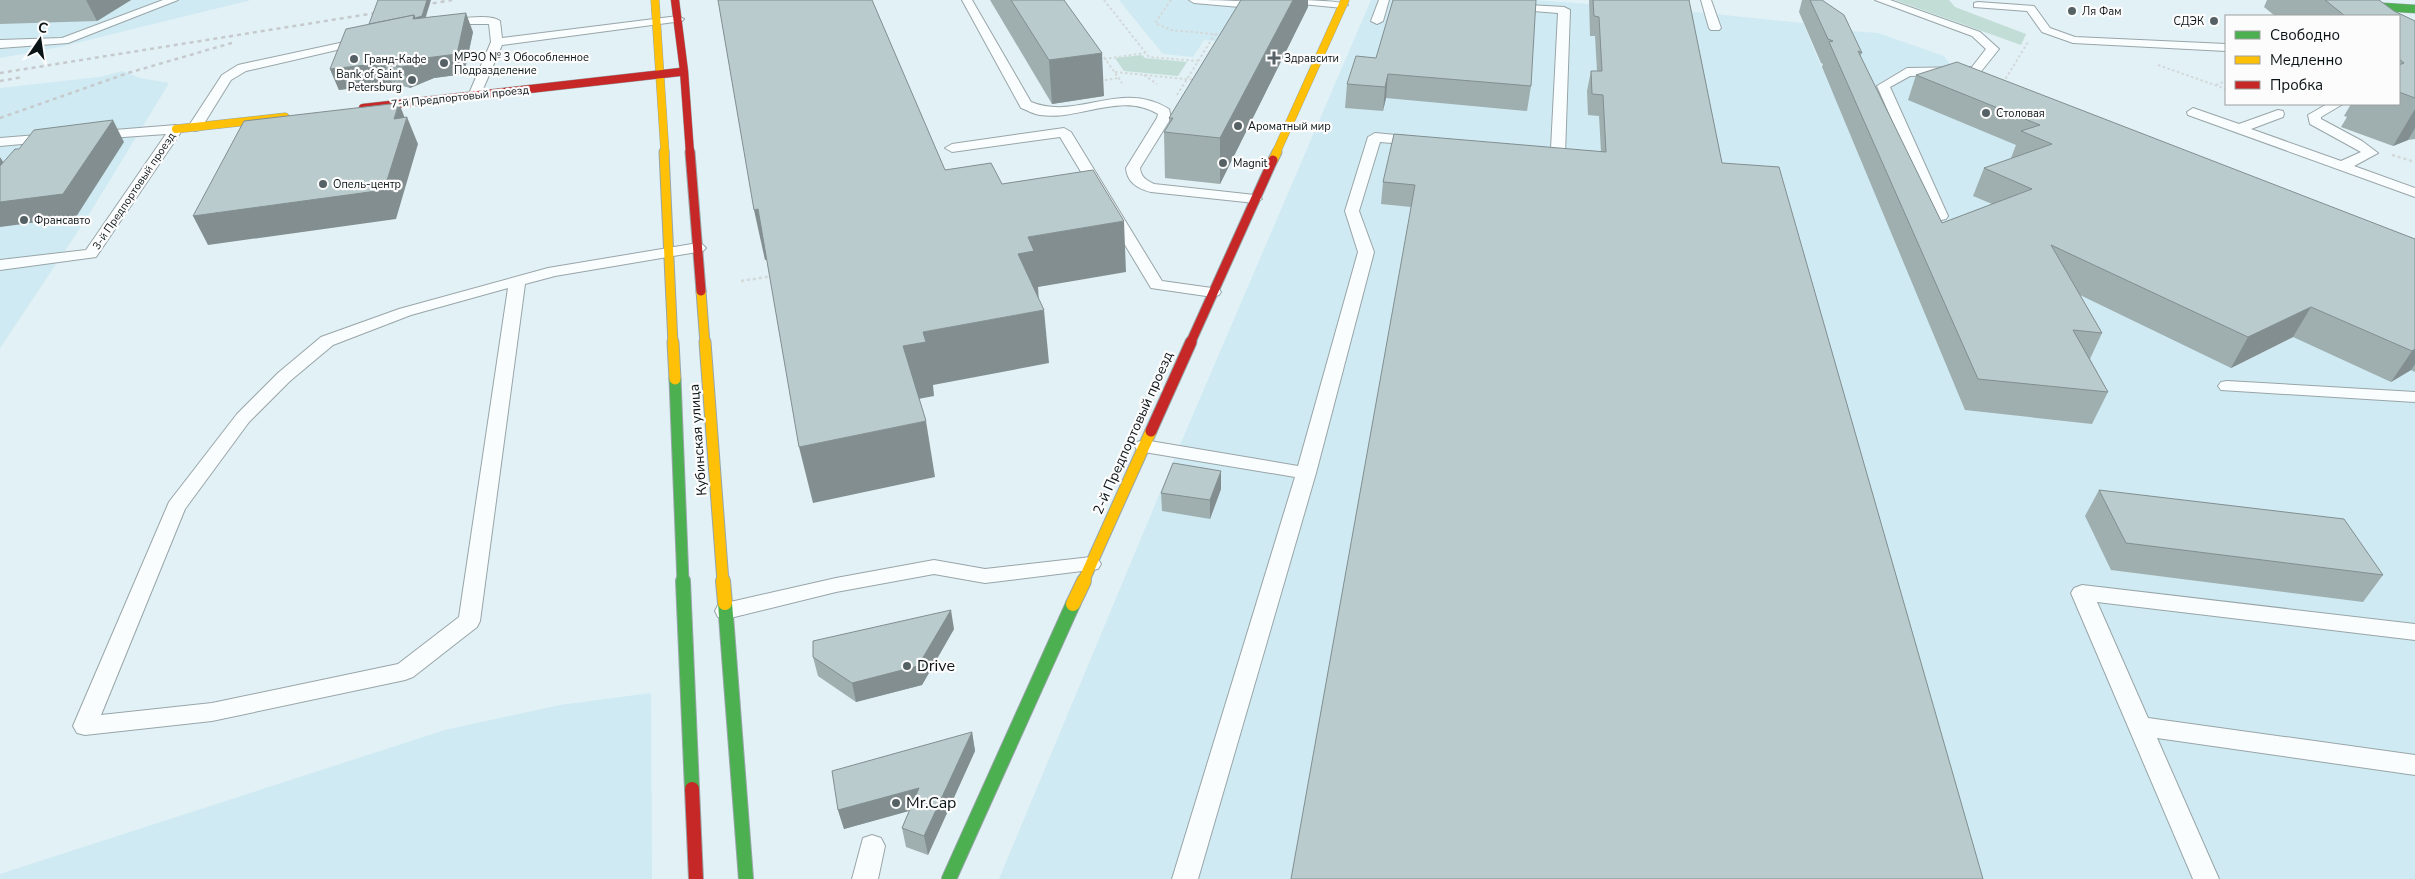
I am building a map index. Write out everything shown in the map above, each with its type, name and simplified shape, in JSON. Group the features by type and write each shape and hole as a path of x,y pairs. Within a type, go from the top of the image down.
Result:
{"main road":[{"name":"Кубинская улица","path":"655,0 661,74 670,253 696,879"},
{"name":"Кубинская улица","path":"675,0 684,71 746,879"},
{"path":"2353,5 2385,15"},
{"name":"2-й Предпортовый проезд","path":"949,879 1343,6"},
{"path":"2371,11 2415,9"},
{"name":"7-й Предпортовый проезд","path":"354,109 684,71"},
{"path":"176,129 295,116"}],"lane":[{"path":"0,44 64,40 173,0"},
{"path":"967,0 1026,105 1032,110 1054,112 1136,101 1154,105 1164,112 1164,118 1133,168 1133,175 1139,183 1151,188 1255,200"},
{"path":"1194,0 1263,6"},
{"path":"1291,0 1343,6"},
{"path":"1377,21 1384,0"},
{"path":"1706,0 1715,28"},
{"path":"1880,0 1976,34 1993,49 1975,71 1907,72 1883,86 1941,216"},
{"path":"1978,5 2032,4 2046,30 2073,40 2225,48"},
{"path":"1307,10 1343,6"},
{"path":"1497,6 1564,10 1558,154 1519,150"},
{"path":"497,42 678,19"},
{"path":"430,27 458,21 494,21 497,42 474,96"},
{"path":"195,127 226,78 242,68 373,39"},
{"path":"662,103 686,100"},
{"path":"2334,105 2314,114 2315,121 2325,128 2352,139 2371,153 2342,166"},
{"path":"2193,112 2415,193"},
{"path":"2239,129 2278,114"},
{"path":"83,136 176,129"},
{"name":"3-й Предпортовый проезд","path":"0,265 91,254 176,129"},
{"path":"952,148 1064,132 1157,285 1213,292"},
{"path":"0,142 64,137"},
{"path":"1185,879 1306,474 1366,252 1352,211 1375,137 1433,142"},
{"path":"34,152 45,139"},
{"path":"517,281 469,621 405,671 212,712 84,726 176,507 242,418 284,377 327,341 406,312 554,270 698,248"},
{"path":"2227,386 2415,396"},
{"path":"1144,446 1306,474"},
{"path":"726,611 836,585 934,567 985,576 1091,564"},
{"path":"2206,879 2082,593 2415,632"},
{"path":"2140,726 2415,765"},
{"path":"865,879 872,846"}],"path":[{"path":"1104,0 1149,57 1198,61"},
{"path":"1171,0 1154,23 1171,30 1230,36"},
{"path":"1164,112 1169,109 1215,34"},
{"path":"1100,52 1136,101"},
{"path":"1097,60 1146,53"},
{"path":"1204,53 1213,54"},
{"path":"1114,72 1197,80"},
{"path":"1094,81 1119,78"},
{"path":"2215,85 2225,81"},
{"path":"742,281 782,274"}],"shaded area":[{"path":"0,0 251,0 60,47 0,58"},
{"path":"1119,0 1230,0 1265,3 1242,44 1204,40 1193,57 1163,54"},
{"path":"1371,0 1534,0 1695,12 1803,23 1834,97 1807,28 1878,33 1944,56 1962,80 2415,267 2415,879 999,879 1177,452"},
{"path":"123,71 140,78 169,83 88,216 0,348 0,88 99,77"},
{"path":"651,693 652,879 0,879 0,874 445,730 560,705"}],"green space":[{"path":"1895,0 1949,0 1955,7 2026,34 2021,45"},
{"path":"1142,55 1145,58 1187,62 1178,76 1124,71 1115,58"}],"building":[{"path":"378,0 427,0 422,16 415,18 414,15 369,24"},
{"path":"718,0 872,0 945,170 991,163 1002,184 1093,170 1124,221 1028,237 1034,251 1018,254 1044,310 923,332 926,342 903,346 926,421 799,447 758,209 754,210"},
{"path":"1011,0 1064,0 1102,53 1049,60"},
{"path":"1241,0 1293,0 1220,138 1164,132 1173,118 1169,118"},
{"path":"1393,0 1536,0 1531,86 1388,74 1385,87 1347,84 1356,56 1376,58"},
{"path":"1593,0 1689,0 1722,163 1779,167 1983,879 1291,879 1415,185 1383,182 1394,134 1606,152 1603,95 1592,94 1591,71 1602,71 1599,17 1594,16"},
{"path":"1810,0 1822,0 1844,15 1862,53 1858,51 1942,223 2032,189 1984,168 2052,144 2021,131 2040,125 1916,75 1957,62 2415,239 2415,349 2412,351 2311,307 2248,337 2051,245 2102,333 2073,330 2108,392 1978,379 1829,42 1833,41 1828,39"},
{"path":"2325,0 2379,0 2394,11 2415,21 2415,98 2400,92 2400,65 2404,63 2400,60 2400,15 2344,15"},
{"path":"466,13 457,54 426,58 402,67 384,63 330,69 346,29 414,15 413,19"},
{"path":"399,103 394,119 407,117 384,190 193,216 244,121"},
{"path":"113,120 63,194 0,202 0,166 15,149 19,149 34,130"},
{"path":"1173,463 1221,471 1210,500 1161,493"},
{"path":"2099,490 2344,519 2383,575 2126,543"},
{"path":"951,610 918,666 852,683 813,657 813,641"},
{"path":"972,732 924,836 902,828 919,788 838,810 832,771"}],"railway":[{"path":"417,6 452,0"},
{"path":"0,73 388,11"},
{"path":"0,118 128,73 235,42"},
{"path":"0,81 23,77"}],"traffic: fast":[{"path":"2353,5 2415,9"},
{"path":"675,379 692,789"},
{"path":"725,603 746,879"},
{"path":"949,879 1073,604"}],"traffic: slow":[{"path":"655,0 660,56 675,379"},
{"path":"1273,160 1345,0"},
{"path":"176,129 285,117"},
{"path":"701,291 725,603"},
{"path":"1073,604 1151,431"}],"traffic: jam":[{"path":"675,0 684,71 701,291"},
{"path":"363,108 680,72"},
{"path":"1151,431 1273,160"},
{"path":"692,789 696,879"}],"place":[{"name":"Ля Фам","path":"2072,11"},
{"name":"СДЭК","path":"2214,21"},
{"name":"Здравсити","path":"1274,58"},
{"name":"Гранд-Кафе","path":"354,59"},
{"name":"МРЭО № 3 Обособленное Подразделение","path":"444,63"},
{"name":"Bank of Saint Petersburg","path":"412,80"},
{"name":"Столовая","path":"1986,113"},
{"name":"Ароматный мир","path":"1238,126"},
{"name":"Magnit","path":"1223,163"},
{"name":"Опель-центр","path":"323,184"},
{"name":"Франсавто","path":"24,220"},
{"name":"Drive","path":"907,666"},
{"name":"Mr.Cap","path":"896,803"}]}
